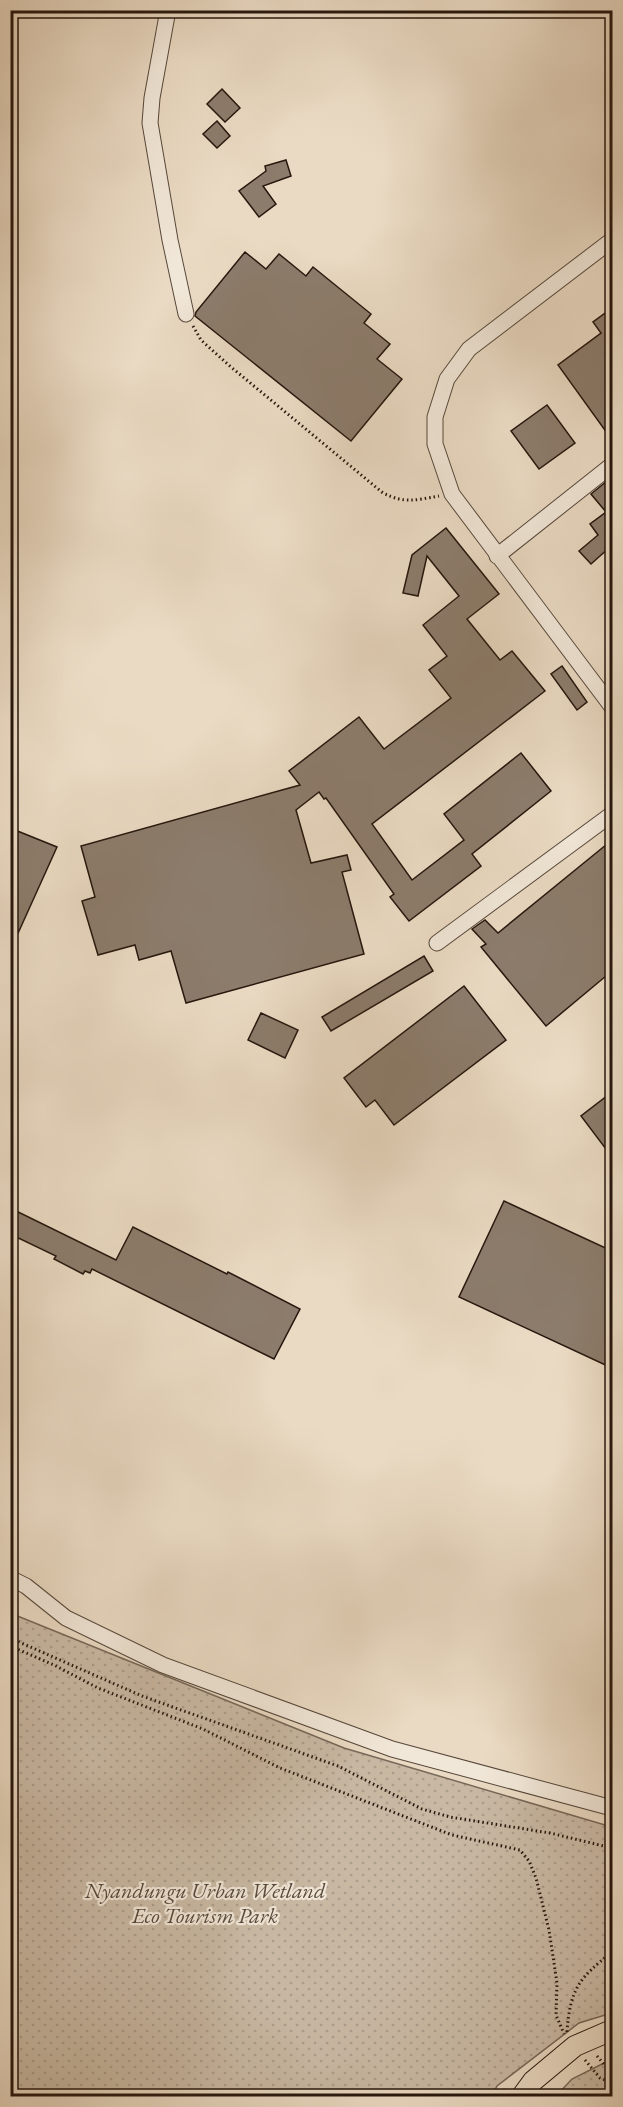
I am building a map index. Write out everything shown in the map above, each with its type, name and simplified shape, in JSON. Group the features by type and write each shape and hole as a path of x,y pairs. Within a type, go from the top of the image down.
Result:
{"main road":[{"path":"522,2097 533,2081 580,2044 612,2030"}],"street":[{"path":"168,10 152,98 150,123 170,240 186,314"},
{"path":"612,240 469,349 447,379 435,417 435,444 452,494 612,707"},
{"path":"497,556 612,465"},
{"path":"437,943 612,814"},
{"path":"10,1578 26,1586 66,1618 162,1665 392,1749 612,1808"}],"path":[{"path":"186,314 201,340 383,493 397,500 409,501 452,494"},
{"path":"10,1638 142,1696 338,1766 422,1809 450,1817 550,1833 612,1848"},
{"path":"10,1646 54,1665 98,1688 203,1730 280,1768 452,1835 520,1850 529,1861 539,1889 549,1930 557,1983 556,2015 566,2039 572,1995 591,1969 612,1952"},
{"path":"580,2044 612,2071"},
{"path":"580,2044 600,2078 612,2082"}],"green space":[{"name":"Nyandungu Urban Wetland Eco Tourism Park","path":"10,1613 344,1748 612,1827 612,2013 579,2023 497,2086 492,2096 11,2096"},
{"path":"612,2059 612,2096 556,2096 572,2079"}],"building":[{"path":"222,89 240,108 225,122 207,104"},
{"path":"217,121 230,136 217,148 203,134"},
{"path":"286,160 291,176 263,186 276,204 259,217 239,191 266,171 265,166"},
{"path":"245,252 266,269 279,254 306,276 313,267 371,314 364,323 390,344 377,359 402,379 351,441 195,316"},
{"path":"612,308 612,440 558,365 601,333 593,322"},
{"path":"547,405 575,443 539,469 511,431"},
{"path":"612,477 612,553 609,548 591,564 579,551 598,535 590,524 606,512 591,494"},
{"path":"446,528 499,594 467,619 500,660 512,651 545,691 372,824 412,880 464,840 444,814 521,753 551,791 472,854 481,866 409,921 390,897 394,894 326,798 324,799 319,792 296,810 311,863 347,855 351,870 342,872 364,954 186,1003 171,951 139,960 135,945 98,955 82,901 95,897 81,846 300,785 289,771 359,717 384,749 451,698 429,670 447,656 423,625 459,596 427,556 418,596 403,593 412,555"},
{"path":"562,666 587,702 577,710 551,674"},
{"path":"10,828 57,847 10,951"},
{"path":"612,840 612,971 546,1026 481,947 486,944 472,929 485,920 498,933"},
{"path":"424,956 433,971 331,1031 322,1017"},
{"path":"464,986 506,1040 394,1125 375,1100 366,1107 344,1078"},
{"path":"261,1013 298,1030 285,1058 248,1040"},
{"path":"612,1092 612,1157 581,1116"},
{"path":"504,1201 612,1251 612,1368 459,1297"},
{"path":"10,1208 116,1260 133,1227 300,1309 274,1359 92,1269 90,1273 85,1271 83,1274 54,1259 56,1256 10,1234"}]}
